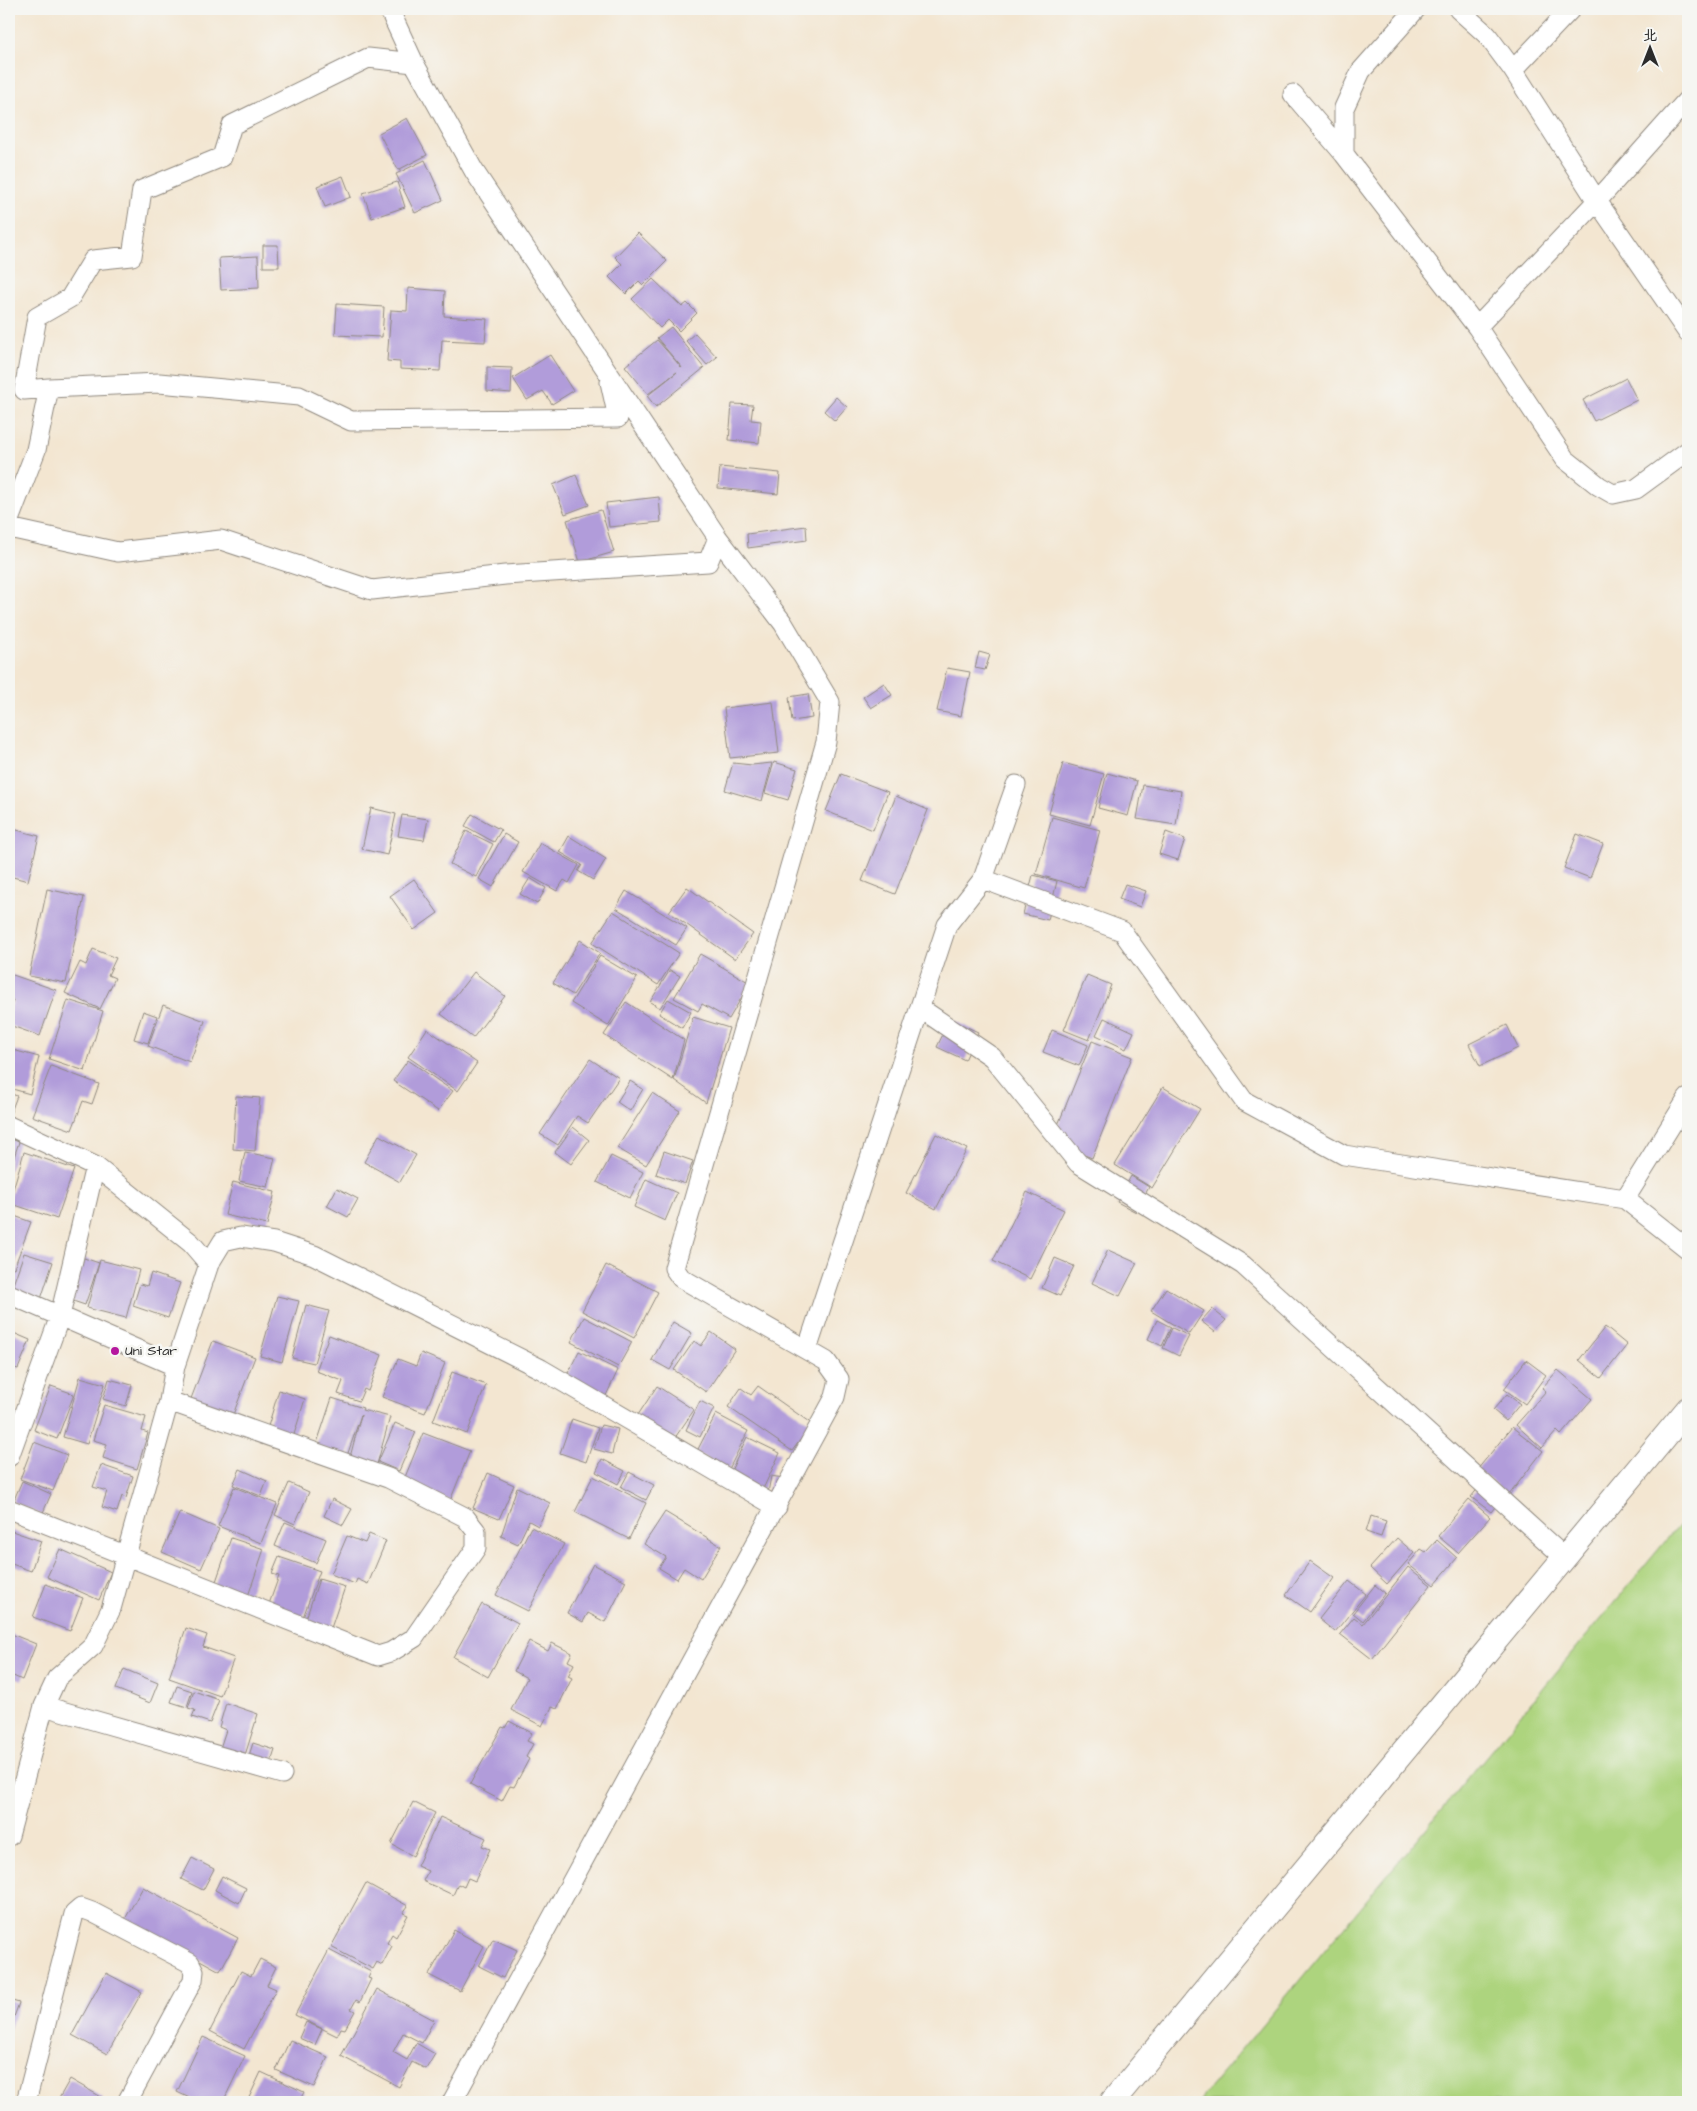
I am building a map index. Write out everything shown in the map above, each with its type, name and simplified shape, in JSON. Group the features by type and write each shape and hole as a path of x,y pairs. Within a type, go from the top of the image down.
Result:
{"street":[{"path":"389,9 414,63 474,171 718,538 783,623 830,702 826,742 674,1268 681,1278 826,1361 839,1379 835,1397 777,1507 452,2102"},
{"path":"1344,154 1344,108 1361,71 1416,9"},
{"path":"1458,9 1486,35 1513,70 1597,201 1688,333"},
{"path":"1513,70 1571,9"},
{"path":"414,63 368,58 232,125 222,157 142,190 132,256 94,260 70,298 37,317 24,390 159,383 299,396 351,421 618,418 607,371"},
{"path":"1293,94 1344,154 1478,327 1565,459 1599,486 1613,494 1636,489 1688,451"},
{"path":"1478,327 1597,201 1688,99"},
{"path":"9,520 36,450 49,388"},
{"path":"9,528 118,552 221,540 372,590 505,575 708,562 718,538"},
{"path":"808,1350 947,925 983,880 1016,785"},
{"path":"983,880 1122,931 1244,1101 1344,1155 1625,1199 1688,1249"},
{"path":"920,1008 992,1057 1078,1163 1243,1265 1565,1558"},
{"path":"1625,1199 1688,1098"},
{"path":"9,1126 95,1166 191,1243 209,1264"},
{"path":"9,1457 60,1316 95,1166"},
{"path":"9,1836 44,1706 57,1678 94,1646 111,1609 169,1402 175,1366 209,1264 223,1241 241,1237 274,1242 314,1255 541,1369 777,1507"},
{"path":"9,1294 175,1366"},
{"path":"9,1509 378,1656 391,1652 414,1638 476,1548 476,1531 466,1517 388,1478 169,1402"},
{"path":"1112,2102 1688,1409"},
{"path":"44,1706 282,1774"},
{"path":"26,2102 74,1914 81,1908 190,1963 194,1971 193,1980 127,2102"}],"green space":[{"path":"1688,1514 1688,2102 1200,2102 1204,2095"}],"building":[{"path":"407,118 427,155 398,170 379,133"},
{"path":"425,160 443,200 415,213 396,174"},
{"path":"343,176 351,197 325,207 317,186"},
{"path":"397,182 405,207 372,218 363,193"},
{"path":"638,233 667,261 643,285 639,281 626,294 609,277 622,264 615,257"},
{"path":"263,245 278,245 279,267 263,267"},
{"path":"258,256 259,288 221,290 219,258"},
{"path":"653,279 682,307 687,303 697,313 679,331 668,320 660,328 632,299"},
{"path":"408,288 445,291 444,316 487,319 485,342 442,340 440,371 400,369 400,362 387,361 391,310 407,311"},
{"path":"337,304 384,307 382,337 335,335"},
{"path":"671,327 704,368 656,407 647,396 677,372 648,394 625,366 657,340 682,368 657,338"},
{"path":"695,333 717,357 707,365 686,341"},
{"path":"550,355 573,391 552,404 543,391 527,400 513,378"},
{"path":"487,367 512,368 511,393 487,391"},
{"path":"1626,378 1637,400 1594,421 1583,400"},
{"path":"836,397 847,407 835,421 824,411"},
{"path":"732,404 753,405 751,420 761,421 759,443 729,440"},
{"path":"720,467 780,473 778,494 718,488"},
{"path":"576,475 589,505 565,514 553,485"},
{"path":"659,497 661,522 609,527 606,503"},
{"path":"601,510 614,552 580,562 567,520"},
{"path":"806,526 807,540 748,548 747,534"},
{"path":"979,652 990,655 985,670 975,668"},
{"path":"947,668 970,672 961,716 937,711"},
{"path":"884,683 892,695 871,708 863,697"},
{"path":"808,694 812,718 792,721 789,697"},
{"path":"773,702 779,753 730,758 724,708"},
{"path":"774,762 797,769 788,800 765,793"},
{"path":"733,763 752,765 772,763 762,801 725,790"},
{"path":"1063,763 1104,774 1090,825 1049,814"},
{"path":"1107,773 1137,781 1128,816 1098,808"},
{"path":"841,774 888,792 873,830 826,811"},
{"path":"1143,785 1181,791 1176,825 1137,819"},
{"path":"896,796 928,810 895,894 862,881"},
{"path":"371,808 396,814 387,855 362,849"},
{"path":"472,814 501,830 494,842 465,826"},
{"path":"402,815 428,819 424,840 398,836"},
{"path":"1052,817 1100,830 1084,888 1036,874"},
{"path":"13,829 39,836 28,881 9,876 9,847"},
{"path":"466,831 493,844 476,877 450,864"},
{"path":"1166,832 1185,839 1178,860 1159,854"},
{"path":"504,834 518,842 493,887 479,879"},
{"path":"1577,834 1603,844 1590,878 1564,868"},
{"path":"569,836 606,859 593,880 578,871 582,865 560,852"},
{"path":"540,843 579,865 569,883 564,880 557,891 523,872"},
{"path":"1033,875 1057,881 1048,920 1023,914"},
{"path":"530,878 546,888 537,904 520,894"},
{"path":"414,879 438,913 414,930 390,896"},
{"path":"1125,884 1146,891 1140,907 1119,899"},
{"path":"687,887 753,934 735,959 669,912"},
{"path":"47,889 84,897 66,983 29,976"},
{"path":"626,891 687,928 676,945 616,908"},
{"path":"613,911 679,953 658,985 592,943"},
{"path":"580,940 600,953 573,995 553,983"},
{"path":"93,949 116,958 108,975 115,978 100,1009 65,993 80,962 86,965"},
{"path":"700,954 750,983 729,1019 702,1004 698,1011 674,998"},
{"path":"600,956 637,978 608,1026 571,1003"},
{"path":"670,970 680,976 660,1008 650,1002"},
{"path":"474,972 505,996 473,1038 441,1014"},
{"path":"10,974 56,990 40,1036 9,1025 9,1014 13,1000 9,999"},
{"path":"1087,975 1111,985 1089,1040 1064,1030"},
{"path":"668,999 691,1012 682,1028 659,1014"},
{"path":"68,1000 103,1011 85,1071 49,1059"},
{"path":"626,1002 684,1040 673,1080 604,1035"},
{"path":"163,1005 205,1021 190,1062 148,1046"},
{"path":"143,1011 157,1016 148,1043 134,1039"},
{"path":"693,1017 729,1028 706,1103 674,1080"},
{"path":"1104,1018 1134,1032 1126,1049 1096,1035"},
{"path":"950,1019 978,1032 965,1060 937,1047"},
{"path":"1507,1025 1518,1048 1480,1066 1469,1044"},
{"path":"427,1029 477,1063 458,1091 408,1057"},
{"path":"1052,1030 1088,1045 1079,1066 1043,1052"},
{"path":"1092,1041 1132,1057 1092,1158 1051,1142"},
{"path":"9,1049 39,1057 30,1094 9,1088"},
{"path":"590,1059 619,1078 588,1123 577,1116 558,1145 540,1134"},
{"path":"408,1060 453,1091 438,1111 393,1081"},
{"path":"51,1066 99,1084 92,1104 83,1101 72,1130 32,1116"},
{"path":"630,1081 643,1089 630,1111 617,1102"},
{"path":"1163,1087 1200,1109 1152,1188 1115,1165"},
{"path":"9,1093 17,1096 9,1117"},
{"path":"652,1093 680,1111 646,1165 617,1148"},
{"path":"236,1096 260,1098 255,1151 233,1149"},
{"path":"573,1127 589,1140 571,1164 555,1152"},
{"path":"936,1134 967,1149 936,1209 906,1193"},
{"path":"379,1135 416,1155 400,1182 364,1162"},
{"path":"9,1138 19,1142 9,1172"},
{"path":"664,1151 693,1161 685,1184 656,1174"},
{"path":"24,1152 74,1169 57,1219 9,1203"},
{"path":"245,1152 275,1158 268,1187 239,1181"},
{"path":"611,1156 643,1172 630,1198 597,1182"},
{"path":"1131,1176 1149,1187 1136,1212 1117,1202"},
{"path":"646,1179 677,1193 665,1221 634,1207"},
{"path":"233,1182 275,1192 267,1225 225,1215"},
{"path":"337,1188 358,1199 348,1217 327,1206"},
{"path":"1027,1192 1064,1210 1030,1279 993,1261"},
{"path":"9,1214 31,1222 14,1268 9,1266"},
{"path":"1108,1250 1137,1263 1120,1296 1092,1283"},
{"path":"24,1253 53,1262 40,1302 10,1293"},
{"path":"84,1258 99,1263 85,1305 70,1300"},
{"path":"1055,1258 1074,1266 1060,1296 1042,1288"},
{"path":"100,1260 139,1270 126,1318 87,1308"},
{"path":"606,1265 658,1292 634,1338 582,1311"},
{"path":"151,1273 180,1283 168,1318 133,1306 140,1284 147,1286"},
{"path":"1166,1288 1204,1311 1189,1334 1151,1311"},
{"path":"277,1296 299,1301 282,1362 260,1356"},
{"path":"306,1305 329,1311 314,1363 292,1358"},
{"path":"1212,1309 1226,1320 1215,1332 1201,1321"},
{"path":"584,1317 632,1342 618,1367 571,1342"},
{"path":"1157,1320 1171,1327 1162,1346 1148,1339"},
{"path":"673,1322 692,1333 670,1370 652,1360"},
{"path":"1605,1327 1627,1345 1601,1378 1579,1360"},
{"path":"1172,1328 1189,1336 1179,1356 1163,1348"},
{"path":"9,1331 30,1340 18,1369 9,1366"},
{"path":"711,1332 735,1349 706,1392 674,1370 694,1341 701,1346"},
{"path":"329,1335 382,1355 368,1391 364,1389 359,1401 338,1394 343,1381 316,1371"},
{"path":"213,1341 255,1357 231,1420 189,1404"},
{"path":"579,1351 618,1370 604,1400 564,1381"},
{"path":"421,1353 445,1363 425,1413 382,1397 398,1359 416,1366"},
{"path":"1526,1360 1546,1375 1525,1404 1504,1389"},
{"path":"1558,1370 1592,1399 1561,1435 1557,1431 1542,1448 1516,1425 1546,1391 1542,1388"},
{"path":"452,1372 486,1385 467,1434 433,1421"},
{"path":"80,1377 105,1384 87,1444 63,1437"},
{"path":"109,1379 132,1385 126,1406 103,1399"},
{"path":"51,1386 74,1394 57,1439 34,1430"},
{"path":"657,1386 694,1410 672,1442 636,1418"},
{"path":"758,1386 812,1424 792,1451 728,1407 741,1388 751,1395"},
{"path":"279,1390 305,1399 292,1441 266,1433"},
{"path":"1507,1394 1520,1404 1506,1421 1493,1410"},
{"path":"332,1398 363,1408 362,1410 390,1417 376,1468 349,1461 361,1415 347,1456 316,1446"},
{"path":"700,1401 714,1408 700,1437 686,1430"},
{"path":"104,1405 146,1417 142,1431 148,1433 137,1469 103,1458 107,1444 93,1440"},
{"path":"716,1414 748,1431 729,1469 696,1453"},
{"path":"572,1419 598,1428 586,1462 560,1453"},
{"path":"395,1423 416,1432 399,1471 378,1462"},
{"path":"601,1425 618,1429 612,1454 594,1449"},
{"path":"1512,1427 1543,1451 1509,1495 1477,1470"},
{"path":"423,1433 470,1451 450,1501 403,1482"},
{"path":"747,1437 780,1453 762,1491 729,1475"},
{"path":"34,1442 67,1455 53,1491 20,1479"},
{"path":"602,1459 625,1471 618,1484 596,1472"},
{"path":"101,1465 133,1476 126,1498 122,1496 117,1512 102,1507 107,1491 93,1487"},
{"path":"240,1469 267,1481 261,1496 233,1485"},
{"path":"629,1472 654,1485 646,1500 621,1487"},
{"path":"488,1473 514,1485 499,1519 473,1508"},
{"path":"593,1476 646,1503 629,1539 575,1512"},
{"path":"771,1476 783,1478 780,1495 768,1493"},
{"path":"22,1481 51,1494 42,1515 13,1502"},
{"path":"1483,1482 1503,1497 1491,1512 1471,1497"},
{"path":"289,1483 309,1492 295,1524 275,1515"},
{"path":"234,1487 277,1504 261,1543 218,1526"},
{"path":"517,1487 550,1503 538,1526 529,1521 518,1544 501,1536"},
{"path":"332,1499 352,1509 343,1525 324,1516"},
{"path":"1469,1499 1490,1517 1458,1553 1438,1536"},
{"path":"180,1512 219,1529 201,1569 162,1552"},
{"path":"665,1512 721,1546 701,1579 684,1568 677,1579 659,1568 666,1557 644,1544"},
{"path":"1371,1516 1386,1521 1381,1537 1366,1532"},
{"path":"285,1522 326,1539 316,1563 275,1546"},
{"path":"531,1527 564,1544 528,1611 496,1595"},
{"path":"9,1530 41,1541 31,1571 9,1563"},
{"path":"369,1534 386,1541 368,1584 357,1579 355,1584 331,1574 347,1536 365,1543"},
{"path":"231,1538 264,1549 246,1602 213,1590"},
{"path":"1397,1538 1414,1553 1387,1584 1370,1568"},
{"path":"1437,1540 1457,1558 1434,1585 1408,1564 1421,1549 1426,1552"},
{"path":"60,1549 111,1572 99,1600 47,1577"},
{"path":"279,1557 320,1571 302,1620 268,1607 279,1576 272,1574"},
{"path":"1310,1561 1334,1578 1310,1612 1286,1595"},
{"path":"593,1564 626,1581 605,1622 588,1613 583,1622 567,1613"},
{"path":"1408,1567 1431,1585 1372,1659 1340,1634 1354,1617 1363,1624"},
{"path":"319,1579 345,1587 329,1634 304,1625"},
{"path":"1349,1581 1366,1594 1335,1632 1319,1619"},
{"path":"46,1584 83,1598 70,1631 33,1617"},
{"path":"1375,1585 1385,1593 1363,1621 1353,1613"},
{"path":"482,1604 518,1623 488,1677 453,1657"},
{"path":"186,1628 207,1635 203,1647 234,1658 220,1696 169,1678"},
{"path":"9,1633 36,1644 22,1680 9,1674"},
{"path":"529,1641 548,1651 552,1643 572,1653 568,1661 574,1664 568,1676 572,1678 557,1709 552,1707 542,1726 511,1710 527,1678 514,1671"},
{"path":"124,1669 158,1683 150,1703 116,1689"},
{"path":"177,1686 192,1691 187,1707 171,1702"},
{"path":"194,1691 219,1700 210,1723 192,1717 195,1710 188,1708"},
{"path":"226,1703 258,1714 240,1771 215,1763 226,1730 219,1727"},
{"path":"509,1721 532,1733 527,1741 533,1744 526,1757 529,1759 514,1787 510,1786 502,1801 470,1784 502,1727 505,1728"},
{"path":"253,1743 275,1750 267,1775 245,1768"},
{"path":"413,1802 435,1813 413,1856 391,1844"},
{"path":"440,1817 486,1838 482,1846 490,1849 475,1881 468,1878 464,1887 458,1884 453,1895 423,1881 428,1871 417,1866"},
{"path":"192,1858 214,1869 203,1890 181,1879"},
{"path":"222,1876 246,1888 239,1903 215,1890"},
{"path":"366,1883 408,1906 403,1913 408,1915 396,1937 392,1934 387,1943 392,1946 382,1965 377,1962 373,1969 331,1947"},
{"path":"143,1887 238,1938 220,1971 125,1919"},
{"path":"454,1930 484,1946 460,1991 429,1975"},
{"path":"493,1939 517,1950 503,1978 479,1966"},
{"path":"329,1950 371,1972 368,1978 371,1979 360,2002 356,2000 351,2009 355,2011 345,2029 341,2028 337,2036 295,2015"},
{"path":"260,1959 276,1967 267,1985 276,1989 244,2049 210,2031 241,1971 251,1976"},
{"path":"106,1973 142,1992 107,2054 72,2035"},
{"path":"377,1989 434,2020 422,2043 403,2033 393,2052 407,2060 416,2043 435,2054 426,2069 412,2062 399,2087 341,2056"},
{"path":"9,2000 19,2003 9,2031"},
{"path":"306,2022 322,2029 315,2045 299,2038"},
{"path":"203,2037 245,2056 223,2102 198,2102 177,2092"},
{"path":"290,2040 328,2057 314,2087 276,2070"},
{"path":"261,2072 304,2092 299,2102 247,2102"},
{"path":"70,2079 103,2098 101,2102 57,2102"}],"place":[{"name":"Uni Star","path":"115,1351"}]}
